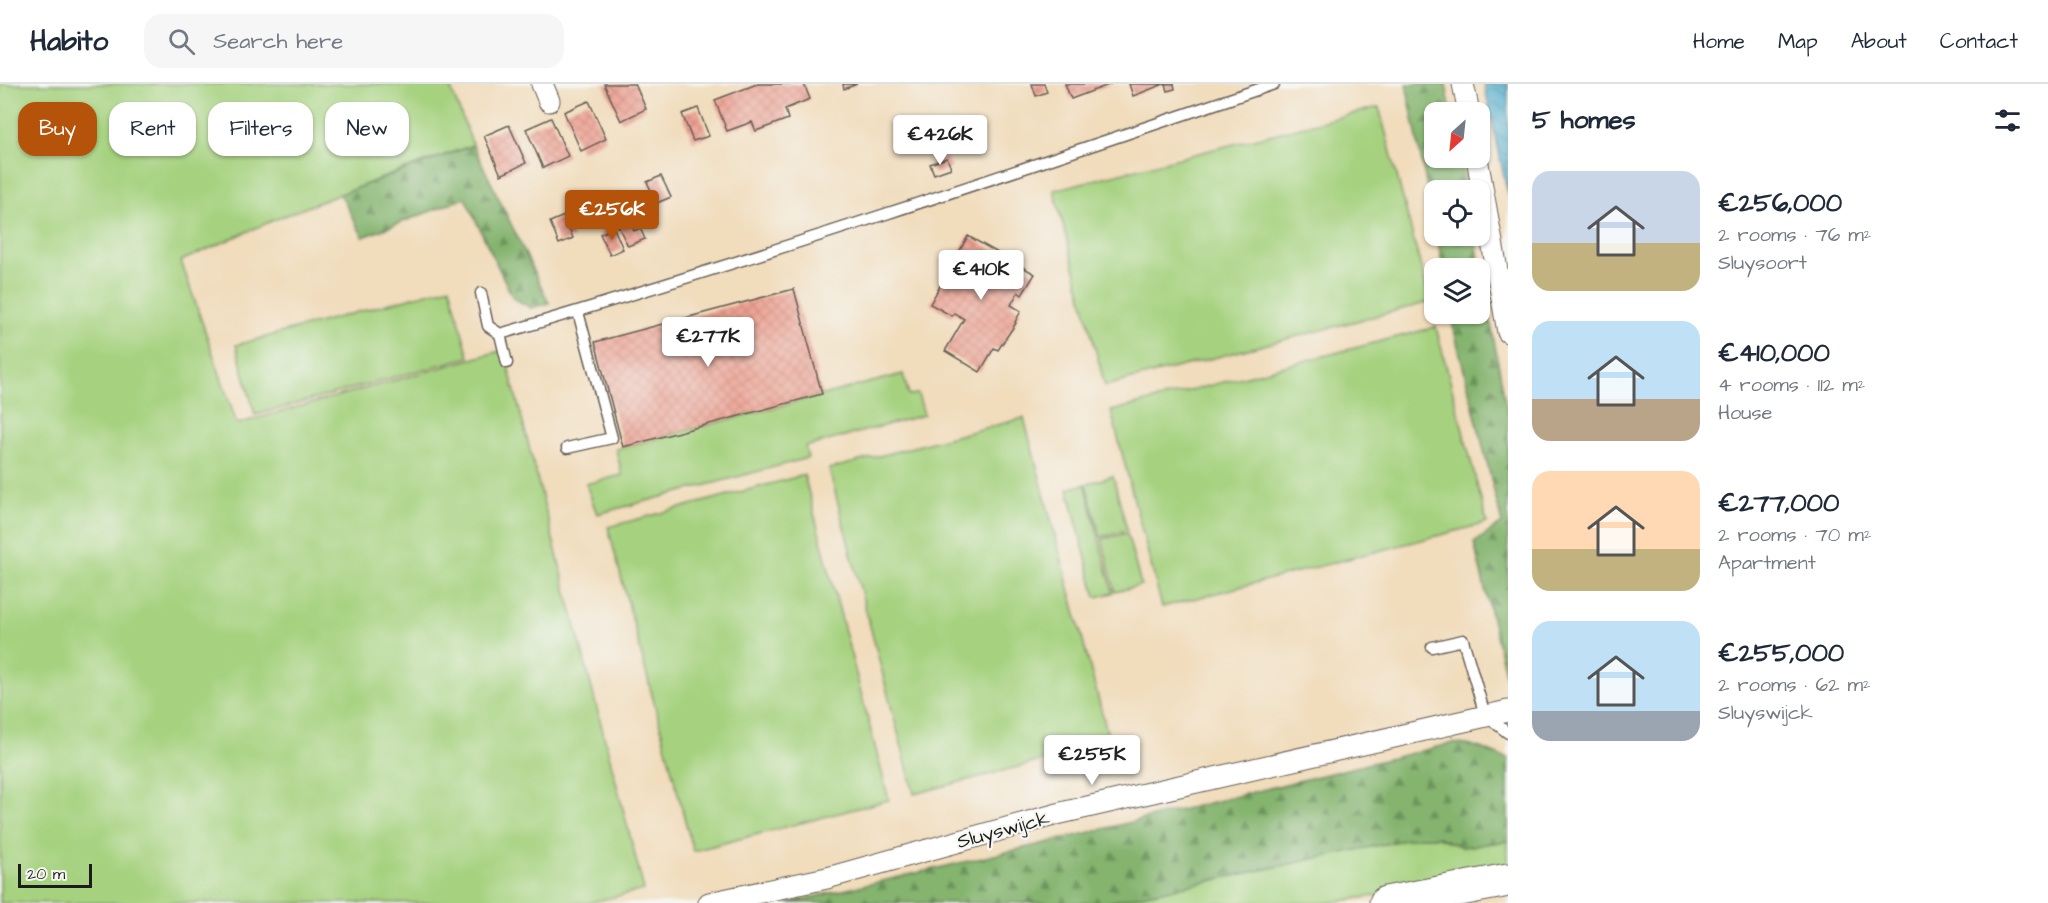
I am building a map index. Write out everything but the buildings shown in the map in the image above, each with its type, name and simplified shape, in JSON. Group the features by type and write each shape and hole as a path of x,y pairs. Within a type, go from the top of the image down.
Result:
{"main road":[{"path":"1386,903 1508,880"}],"street":[{"path":"1463,84 1466,102"},
{"path":"1479,168 1508,332"},
{"name":"Sluyswijck","path":"709,903 827,878 1061,813 1508,711"}],"lane":[{"path":"500,334 578,312 882,216 1274,84"},
{"path":"481,293 488,326 500,334 507,363"},
{"path":"567,448 612,438 578,312"},
{"path":"1432,647 1463,640 1485,716 1508,733"}],"green space":[{"path":"0,84 449,84 473,145 276,219 181,261 237,424 504,350 644,890 588,903 0,903"},
{"path":"1406,84 1446,84 1449,102 1424,102 1424,168 1462,168 1465,180 1425,180"},
{"path":"1379,107 1424,279 1424,304 1105,386 1054,190"},
{"path":"473,145 549,303 531,308 513,298 465,198 363,237 340,194"},
{"path":"1439,246 1477,246 1479,258 1441,258"},
{"path":"450,287 469,357 255,415 236,345"},
{"path":"1490,318 1508,417 1508,686 1474,543 1502,523 1452,324 1490,324"},
{"path":"1436,327 1487,523 1162,607 1111,411"},
{"path":"903,374 909,395 918,394 924,415 805,447 808,458 597,514 586,484 622,475 616,449"},
{"path":"1024,418 1110,743 914,794 829,469"},
{"path":"804,475 889,800 693,851 608,527"},
{"path":"1113,476 1127,530 1101,537 1086,484"},
{"path":"1085,484 1113,593 1096,597 1068,489"},
{"path":"1127,533 1141,585 1115,592 1102,539"},
{"path":"1453,743 1478,747 1508,759 1508,841 1462,847 1438,837 1418,837 1104,903 787,903 1046,843"},
{"path":"1418,837 1438,837 1462,847 1508,841 1508,871 1402,892 1326,903 1104,903"}],"water":[{"path":"1484,84 1508,84 1508,195 1490,112 1490,102 1488,102"}]}
